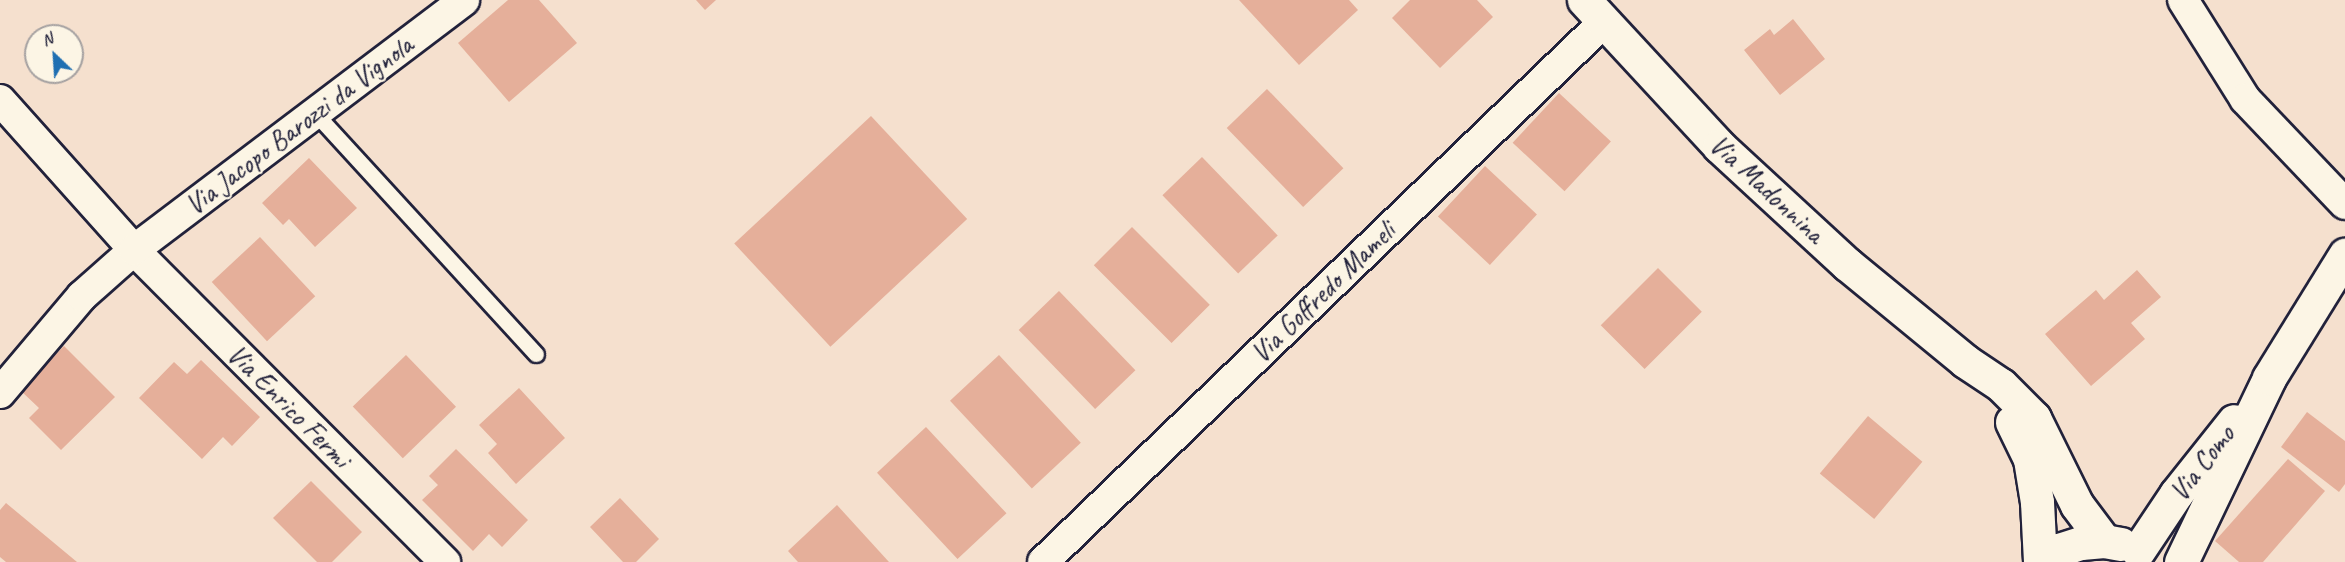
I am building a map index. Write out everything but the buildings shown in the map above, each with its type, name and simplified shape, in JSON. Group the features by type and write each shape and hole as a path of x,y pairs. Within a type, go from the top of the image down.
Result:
{"street":[{"name":"Via Jacopo Barozzi da Vignola","path":"0,393 82,296 134,250 464,0"},
{"path":"2182,0 2245,99 2345,204"},
{"name":"Via Madonnina","path":"1594,11 1728,154 1847,264 1965,361 2001,385 2034,418 2077,505 2104,542"},
{"name":"Via Goffredo Mameli","path":"1042,562 1594,11"},
{"name":"Via Enrico Fermi","path":"0,100 134,250 445,562"},
{"name":"Via Como","path":"2181,562 2269,378 2345,255"},
{"name":"Via Madonnina","path":"1965,361 2009,418 2030,459 2037,502 2040,562"},
{"name":"Via Como","path":"2146,557 2176,494 2269,378"},
{"path":"2040,562 2060,550 2081,543 2104,542 2146,557"}],"lane":[{"path":"315,113 536,354"}]}
